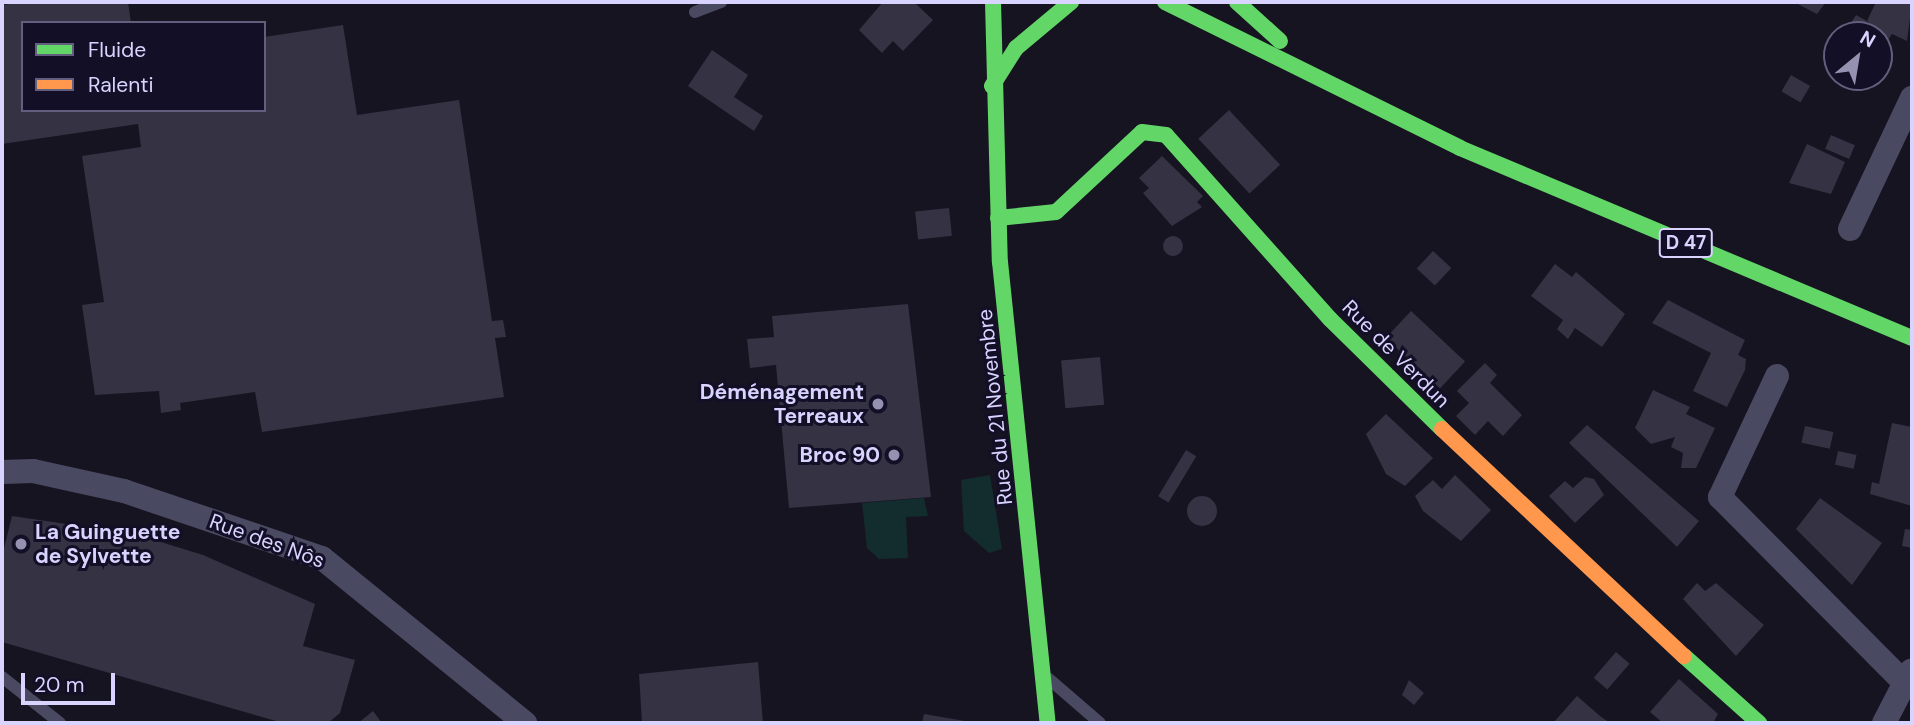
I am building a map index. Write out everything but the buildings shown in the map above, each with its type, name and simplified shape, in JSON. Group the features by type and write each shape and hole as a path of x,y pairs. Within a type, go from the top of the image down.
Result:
{"street":[{"name":"Rue du 21 Novembre","path":"993,2 992,86 998,218 1048,723"},
{"path":"992,86 1016,48 1071,2"},
{"name":"D 47","path":"1165,2 1325,78 1460,148 1912,338"},
{"name":"D 47","path":"1237,2 1325,78"},
{"path":"1850,229 1912,98"},
{"name":"Rue de Verdun","path":"998,218 1056,212 1143,132 1166,135 1331,319 1558,543 1759,723"},
{"path":"1777,376 1720,497 1908,676 1884,723"},
{"name":"Rue des Nôs","path":"2,472 33,471 124,491 322,558 525,723"}],"lane":[{"path":"695,12 721,2"},
{"path":"1044,675 1100,723"},
{"path":"2,677 60,723"}],"green space":[{"path":"990,475 1002,549 989,553 964,531 961,480"},
{"path":"924,498 928,516 906,517 908,558 879,559 867,548 862,503"}],"traffic: fast":[{"path":"993,2 1000,262 1048,723"},
{"path":"992,86 1016,48 1071,2"},
{"path":"1165,2 1460,148 1912,338"},
{"path":"1237,2 1280,41"},
{"path":"998,218 1056,212 1142,132 1166,135 1330,319 1442,429"},
{"path":"1684,656 1759,723"}],"traffic: slow":[{"path":"1442,429 1684,656"}],"place":[{"name":"Déménagement Terreaux","path":"878,404"},
{"name":"Broc 90","path":"894,455"},
{"name":"La Guinguette de Sylvette","path":"21,544"}]}
